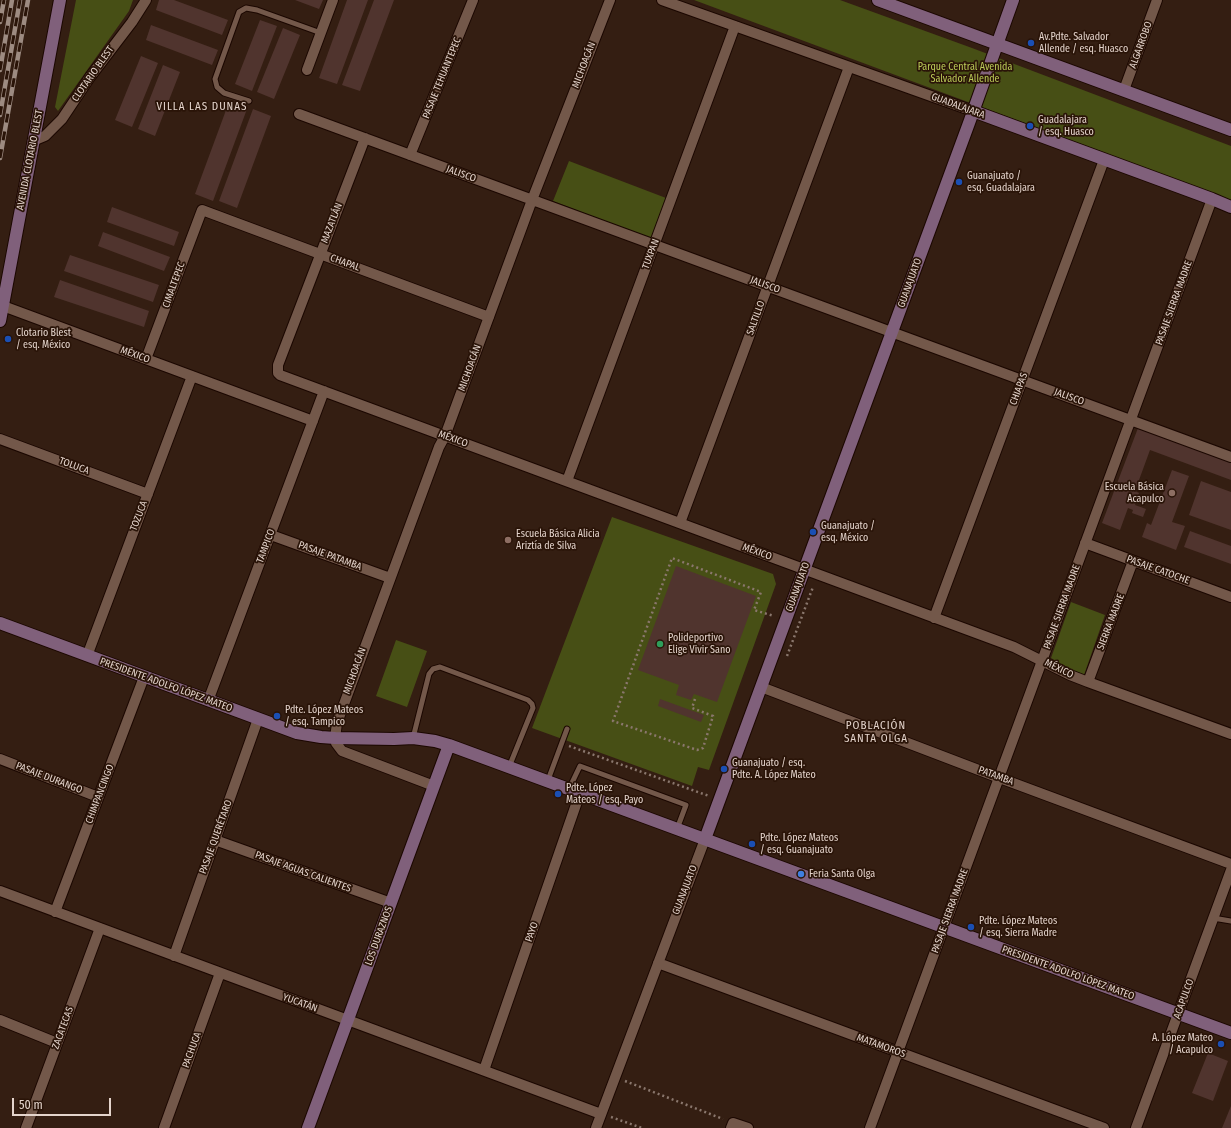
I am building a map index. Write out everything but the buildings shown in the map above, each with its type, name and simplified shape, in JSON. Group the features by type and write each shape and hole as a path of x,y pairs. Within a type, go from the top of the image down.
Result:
{"street":[{"name":"AVENIDA CLOTARIO BLEST","path":"0,321 60,0"},
{"path":"307,70 333,0"},
{"name":"PASAJE TEHUANTEPEC","path":"410,155 473,0"},
{"name":"MICHOACÁN","path":"335,738 339,715 390,578 439,447 445,436 532,200 610,0"},
{"name":"GUADALAJARA","path":"662,0 973,111 1231,207"},
{"path":"878,0 902,4 997,44 1231,130"},
{"name":"GUANAJUATO","path":"596,1128 705,839 1013,0"},
{"name":"ALGARROBO","path":"1124,90 1157,0"},
{"name":"CLOTARIO BLEST","path":"33,142 45,136 62,119 90,77 132,22 144,1"},
{"name":"TUXPAN","path":"567,481 735,26"},
{"name":"SALTILLO","path":"680,523 849,67"},
{"name":"JALISCO","path":"298,114 1231,457"},
{"name":"MAZATLÁN","path":"280,375 278,373 278,365 365,138"},
{"name":"CHIAPAS","path":"934,618 1104,160"},
{"name":"PASAJE SIERRA MADRE","path":"870,1128 1212,199"},
{"name":"CHAPAL","path":"202,210 489,317"},
{"name":"CIMALTEPEC","path":"146,359 202,210"},
{"name":"MÉXICO","path":"3,306 313,421"},
{"name":"MÉXICO","path":"280,375 1014,647 1088,682 1231,734"},
{"name":"TOZUCA","path":"87,656 192,376"},
{"name":"TAMPICO","path":"208,701 324,392"},
{"name":"TOLUCA","path":"0,439 148,494"},
{"name":"PASAJE PATAMBA","path":"271,535 390,578"},
{"name":"PASAJE CATOCHE","path":"1085,543 1231,598"},
{"name":"SIERRA MADRE","path":"1088,682 1133,561"},
{"name":"PRESIDENTE ADOLFO LÓPEZ MATEO","path":"0,624 288,730 307,735 335,738 413,738 450,745 1231,1033"},
{"name":"CHIMPANCINGO","path":"56,912 144,677"},
{"name":"PATAMBA","path":"761,687 1231,864"},
{"name":"PASAJE QUERÉTARO","path":"174,956 258,719"},
{"path":"335,738 336,743 342,751 434,786"},
{"name":"LOS DURAZNOS","path":"308,1128 450,745"},
{"name":"PASAJE DURANGO","path":"0,759 98,797"},
{"name":"PAYO","path":"484,1070 574,791"},
{"name":"PASAJE AGUAS CALIENTES","path":"215,840 391,903"},
{"name":"ACAPULCO","path":"1136,1128 1231,870"},
{"name":"YUCATÁN","path":"0,890 601,1114"},
{"name":"ZACATECAS","path":"26,1128 100,928"},
{"name":"MATAMOROS","path":"658,963 1104,1128"},
{"name":"PACHUCA","path":"164,1128 220,972"},
{"path":"0,1020 57,1043"},
{"path":"732,1125 748,1128"}],"lane":[{"path":"249,101 217,88 215,79 239,12 246,8 257,10 321,34"},
{"path":"413,738 429,674 434,669 440,667 528,700 532,704 533,708 509,767"},
{"path":"548,781 567,729"},
{"path":"574,791 580,766 672,799 686,805 677,829"},
{"path":"1213,918 1231,921"}],"path":[{"path":"695,700 692,708 713,716 703,748 697,750 614,720 672,558 761,592 754,610 777,617"},
{"path":"561,744 710,796"},
{"path":"615,1077 732,1125"},
{"path":"601,1114 642,1128"}],"green space":[{"path":"76,0 133,0 129,11 58,111 55,107"},
{"name":"Parque Central Avenida Salvador Allende","path":"694,0 840,0 972,48 1231,146 1231,200"},
{"path":"569,161 666,198 651,239 553,201"},
{"name":"Polideportivo Elige Vivir Sano","path":"612,517 773,574 776,584 709,770 698,767 692,786 532,728"},
{"path":"1071,602 1105,615 1084,675 1072,671 1051,658"},
{"path":"396,640 427,651 407,707 376,696"}],"railway":[{"path":"0,22 4,0"},
{"path":"0,70 12,0"},
{"path":"0,115 20,0"},
{"path":"0,158 28,0"}],"place":[{"name":"Av.Pdte. Salvador Allende / esq. Huasco","path":"1031,43"},
{"name":"Guadalajara / esq. Huasco","path":"1030,126"},
{"name":"Guanajuato / esq. Guadalajara","path":"959,182"},
{"name":"Clotario Blest / esq. México","path":"8,339"},
{"name":"Escuela Básica Acapulco","path":"1172,493"},
{"name":"Guanajuato / esq. México","path":"813,532"},
{"name":"Escuela Básica Alicia Ariztía de Silva","path":"508,540"},
{"name":"Polideportivo Elige Vivir Sano","path":"660,644"},
{"name":"Pdte. López Mateos / esq. Tampico","path":"277,716"},
{"name":"Guanajuato / esq. Pdte. A. López Mateo","path":"724,769"},
{"name":"Pdte. López Mateos / esq. Payo","path":"558,794"},
{"name":"Pdte. López Mateos / esq. Guanajuato","path":"752,844"},
{"name":"Feria Santa Olga","path":"801,874"},
{"name":"Pdte. López Mateos / esq. Sierra Madre","path":"971,927"},
{"name":"A. López Mateo / Acapulco","path":"1221,1044"}],"district":[{"name":"VILLA LAS DUNAS","path":"202,107"},
{"name":"POBLACIÓN SANTA OLGA","path":"876,732"}]}
